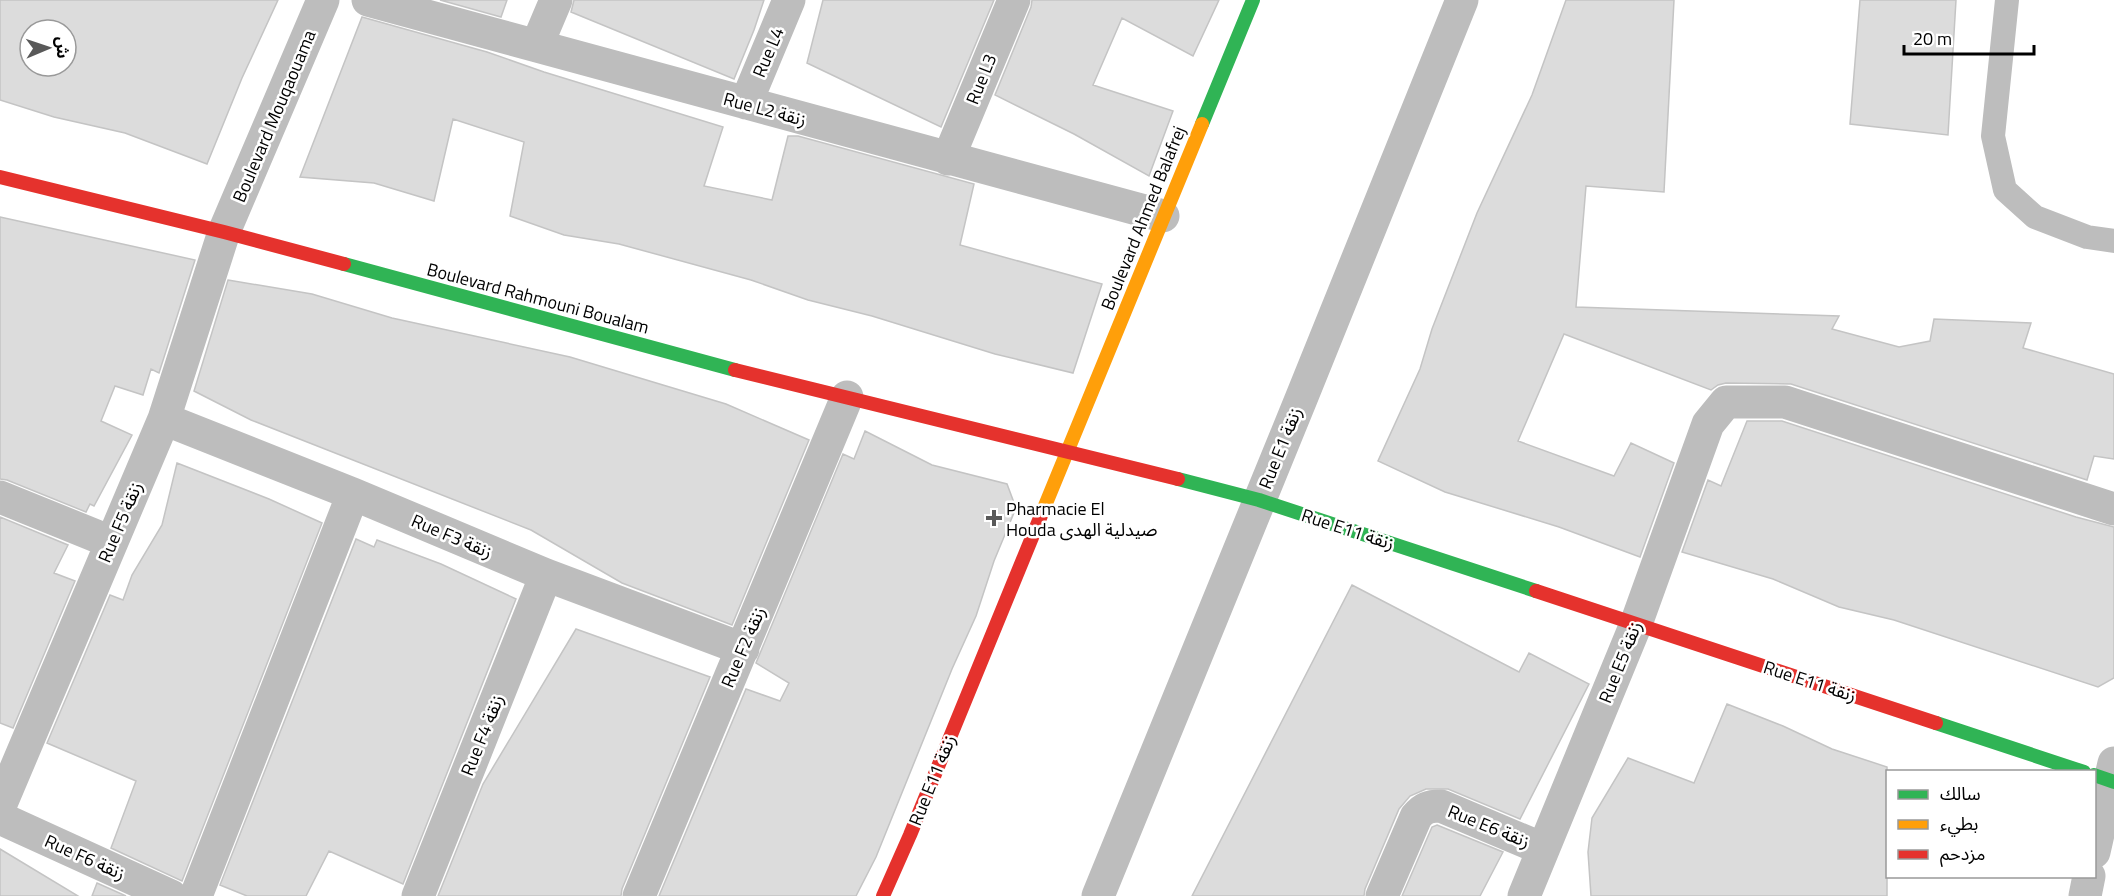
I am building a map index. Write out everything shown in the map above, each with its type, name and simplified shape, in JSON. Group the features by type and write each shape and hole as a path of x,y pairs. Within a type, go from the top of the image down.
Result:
{"street":[{"name":"Boulevard Mouqaouama","path":"224,232 323,0"},
{"name":"Rue L2 زنقة","path":"368,0 1163,216"},
{"path":"537,45 556,0"},
{"name":"Rue L4","path":"746,103 789,0"},
{"name":"Rue L3","path":"948,159 1014,0"},
{"name":"Boulevard Ahmed Balafrej","path":"1067,451 1253,0"},
{"name":"Rue E1 زنقة","path":"1098,896 1210,626 1462,0"},
{"name":"Boulevard Rahmouni Boualam","path":"0,177 224,232 751,375 1067,451"},
{"name":"Rue F5 زنقة","path":"0,806 164,419 224,232"},
{"name":"Rue F2 زنقة","path":"639,896 847,397"},
{"name":"Rue E5 زنقة","path":"1524,896 1636,624 1708,424 1726,402 1785,402 2114,509"},
{"name":"Rue F3 زنقة","path":"164,419 353,494 546,575 743,648"},
{"name":"Rue E11 زنقة","path":"883,896 1067,451 1259,500 2091,770"},
{"path":"196,896 353,494"},
{"path":"0,497 111,542"},
{"name":"Rue F4 زنقة","path":"418,896 546,575"},
{"path":"2096,835 2103,774"},
{"name":"Rue E6 زنقة","path":"1382,896 1416,818 1422,810 1433,806 1441,807 1544,849"},
{"name":"Rue F6 زنقة","path":"0,818 171,896"},
{"path":"2085,896 2089,878"}],"lane":[{"path":"2007,0 1993,136 2005,190 2034,217 2087,237 2114,241"}],"building":[{"path":"0,0 278,0 242,78 207,164 125,133 54,117 0,100"},
{"path":"440,0 507,0 501,17"},
{"path":"574,0 764,0 734,79 571,12"},
{"path":"823,0 994,0 941,127 807,63"},
{"path":"1032,0 1219,0 1193,56 1122,18 1093,85 1173,111 1149,176 1074,134 995,95"},
{"path":"1566,0 1674,0 1664,192 1586,186 1576,307 1839,316 1832,329 1899,347 1930,341 1934,319 2031,323 2023,348 2114,374 2114,459 2094,456 2087,480 1791,384 1726,383 1711,390 1564,334 1518,441 1614,476 1631,443 1674,463 1640,557 1559,527 1445,492 1378,461 1420,369 1432,329 1477,213 1532,95"},
{"path":"1860,0 1956,0 1948,135 1850,124"},
{"path":"362,17 487,52 723,127 704,186 772,200 788,136 798,136 974,184 960,245 1102,284 1073,373 995,354 872,316 808,300 751,280 619,244 564,235 510,216 524,142 453,119 434,201 374,183 300,177"},
{"path":"0,217 195,260 159,373 151,369 143,395 115,386 101,421 132,435 94,506 90,504 86,512 0,479"},
{"path":"228,280 312,294 392,318 570,357 726,404 809,440 732,625 622,583 531,530 251,420 194,391"},
{"path":"1747,421 1782,421 2076,517 2114,527 2114,678 2098,687 1894,620 1839,607 1773,579 1682,552 1708,480 1721,486"},
{"path":"865,431 932,465 1007,484 1016,508 994,561 976,616 952,669 876,857 856,896 659,896 746,689 780,701 789,683 756,663 843,454 854,459"},
{"path":"177,463 269,499 322,523 182,881 111,848 136,781 47,743 110,595 123,600 132,575 162,525"},
{"path":"0,517 68,545 54,573 75,581 13,728 0,723"},
{"path":"356,539 374,547 377,540 441,564 516,599 403,884 329,851 306,896 247,896 220,885"},
{"path":"1352,585 1519,672 1529,653 1589,684 1520,819 1448,789 1426,789 1410,796 1399,809 1364,896 1192,896"},
{"path":"576,629 710,677 621,896 438,896 483,784"},
{"path":"1727,704 1783,726 1832,749 1887,767 1887,896 1591,896 1588,852 1592,818 1628,758 1694,783"},
{"path":"1437,825 1503,852 1480,896 1402,896 1432,827"},
{"path":"0,849 78,896 0,896"},
{"path":"97,883 126,896 92,896"}],"traffic: fast":[{"path":"1202,124 1253,0"},
{"path":"344,264 735,370"},
{"path":"1178,479 1259,500 1536,591"},
{"path":"1936,723 2078,770"},
{"path":"2096,776 2114,782"}],"traffic: slow":[{"path":"1042,513 1202,124"}],"traffic: jam":[{"path":"0,177 344,264"},
{"path":"735,370 1178,479"},
{"path":"883,896 1042,513"},
{"path":"1536,591 1936,723"}],"place":[{"name":"Pharmacie El Houda صيدلية الهدى","path":"994,518"}]}
